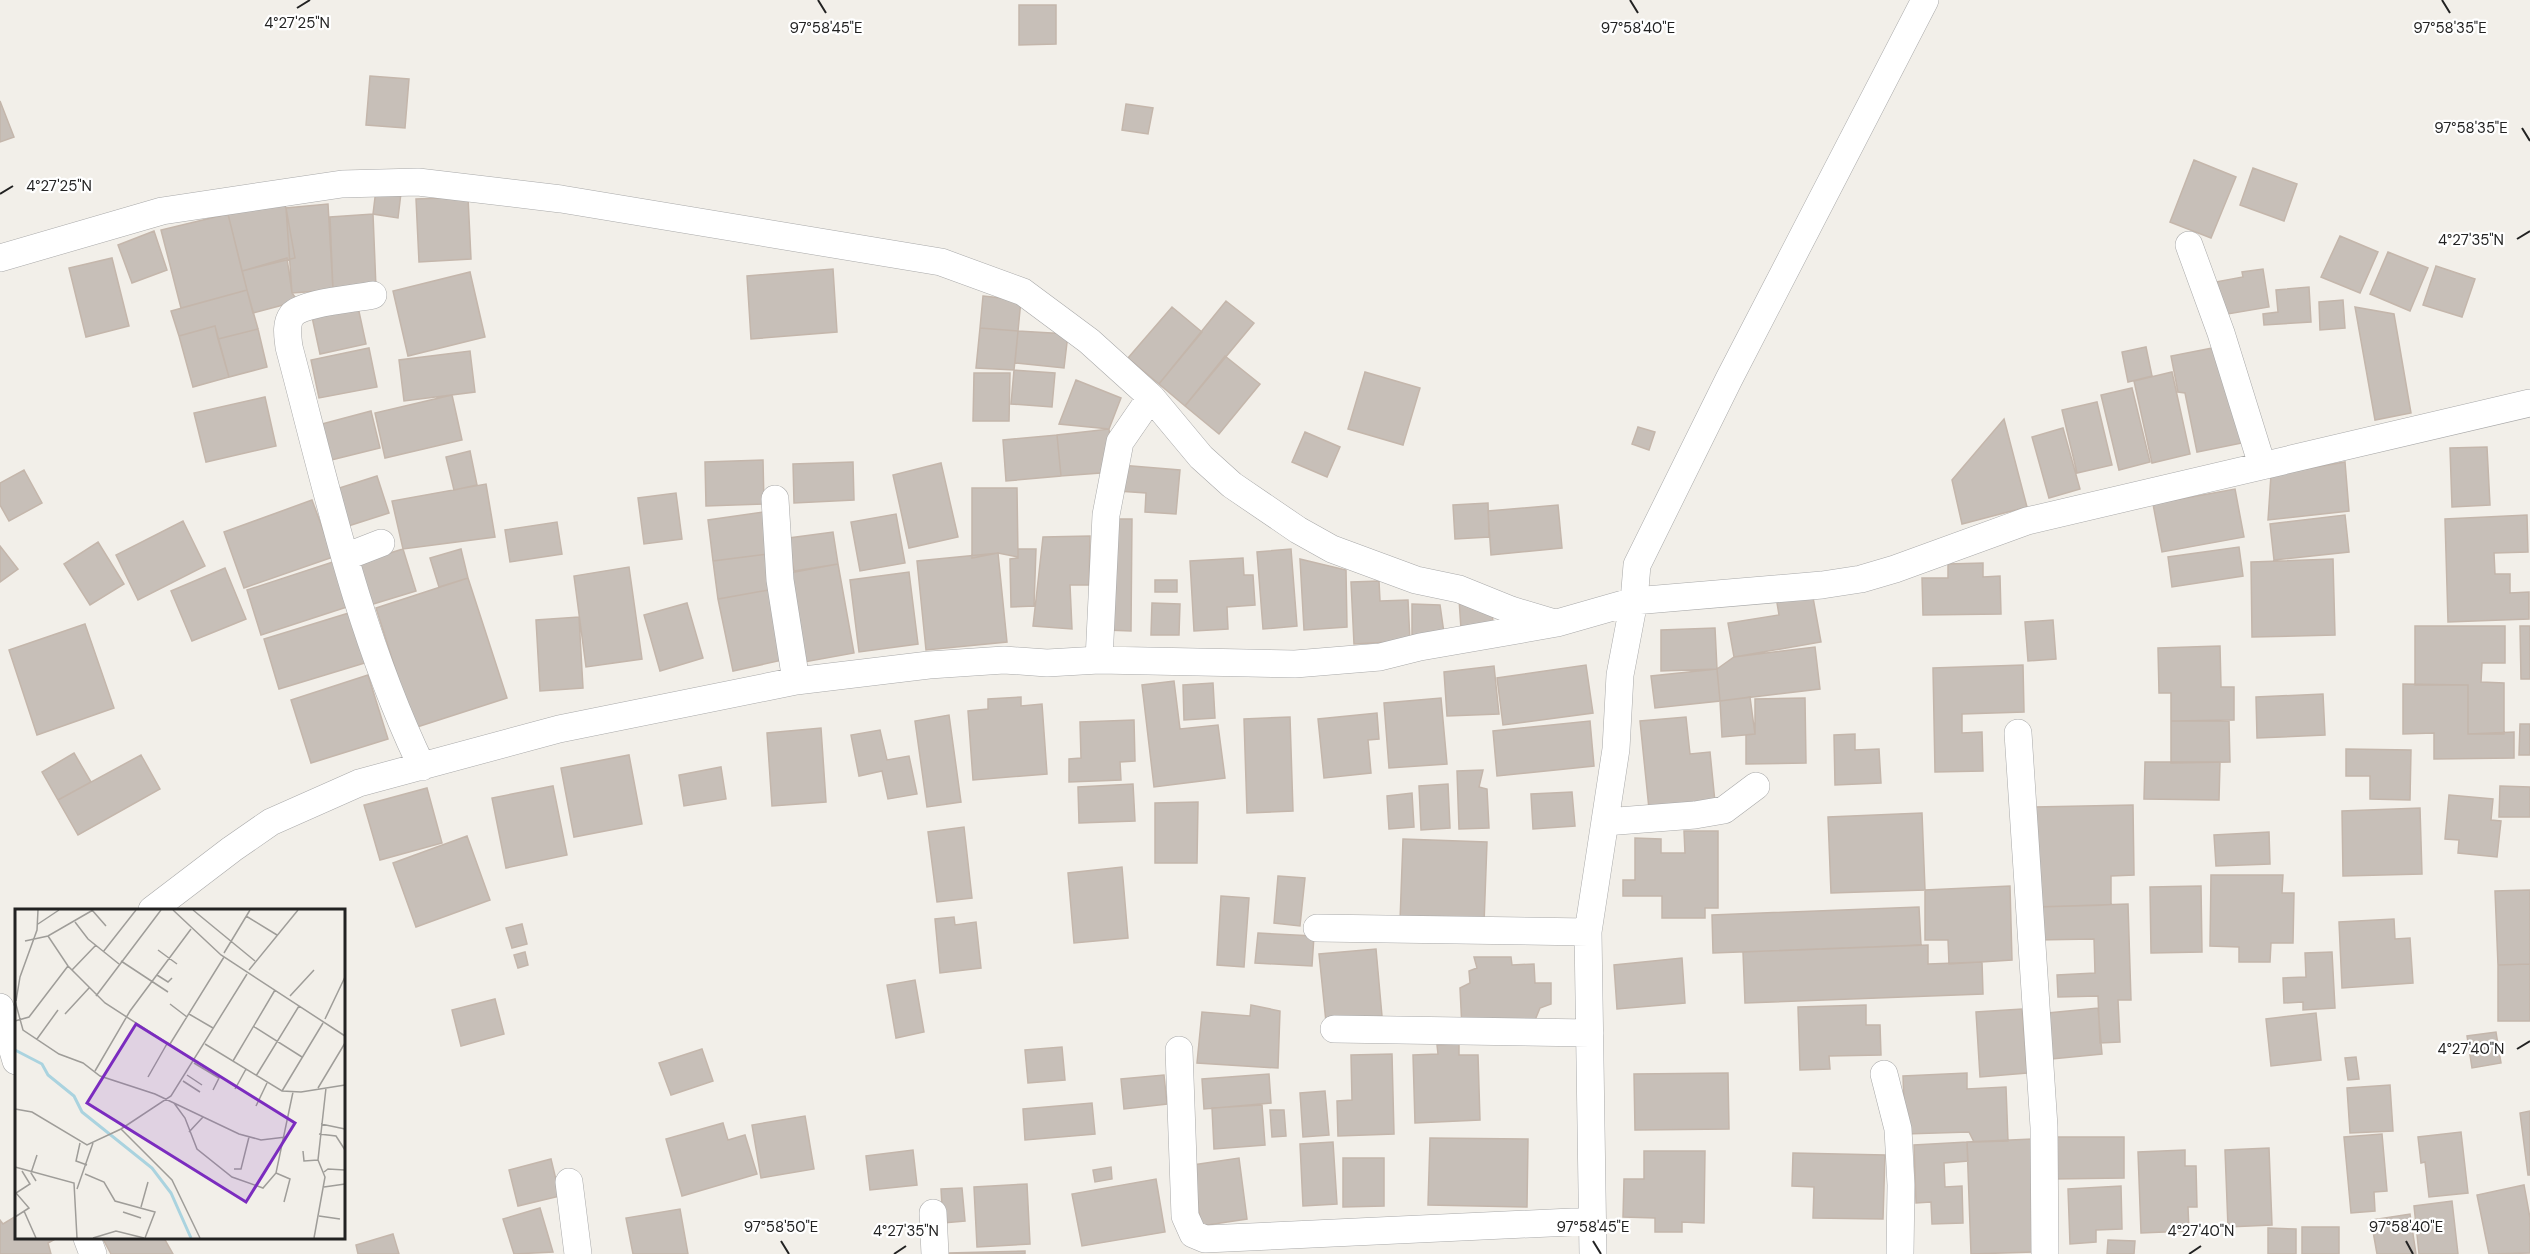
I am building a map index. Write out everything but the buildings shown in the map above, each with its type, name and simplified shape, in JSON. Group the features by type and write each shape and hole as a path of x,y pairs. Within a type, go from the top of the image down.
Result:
{"street":[{"path":"1593,1254 1588,932 1616,749 1620,675 1634,601 1637,565 1729,379 1925,0"},
{"path":"0,258 162,212 342,184 429,183 561,199 941,261 1023,292 1089,341 1151,397 1201,457 1232,485 1298,530 1332,549 1416,580 1470,592 1511,610 1557,623"},
{"path":"2189,245 2221,333 2262,465"},
{"path":"373,295 304,308 292,315 288,331 289,347 354,594 397,714 422,767"},
{"path":"1099,660 1106,515 1120,442 1151,397"},
{"path":"153,909 271,822 359,783 560,729 796,681 938,664 1004,660 1047,663 1099,660 1295,664 1380,657 1420,646 1557,623 1634,601 1822,585 1861,579 2027,521 2530,403"},
{"path":"775,499 780,580 796,681"},
{"path":"345,557 381,543"},
{"path":"2018,732 2044,1127 2045,1254"},
{"path":"1605,822 1695,816 1724,810 1756,786"},
{"path":"1317,928 1588,932"},
{"path":"0,1007 12,1031 15,1054"},
{"path":"1334,1029 1590,1033"},
{"path":"1179,1050 1185,1216 1193,1234 1205,1239 1593,1221"},
{"path":"1884,1074 1898,1129 1901,1185 1900,1254"},
{"path":"569,1182 578,1254"},
{"path":"933,1213 935,1254"},
{"path":"87,1239 93,1254"}]}
